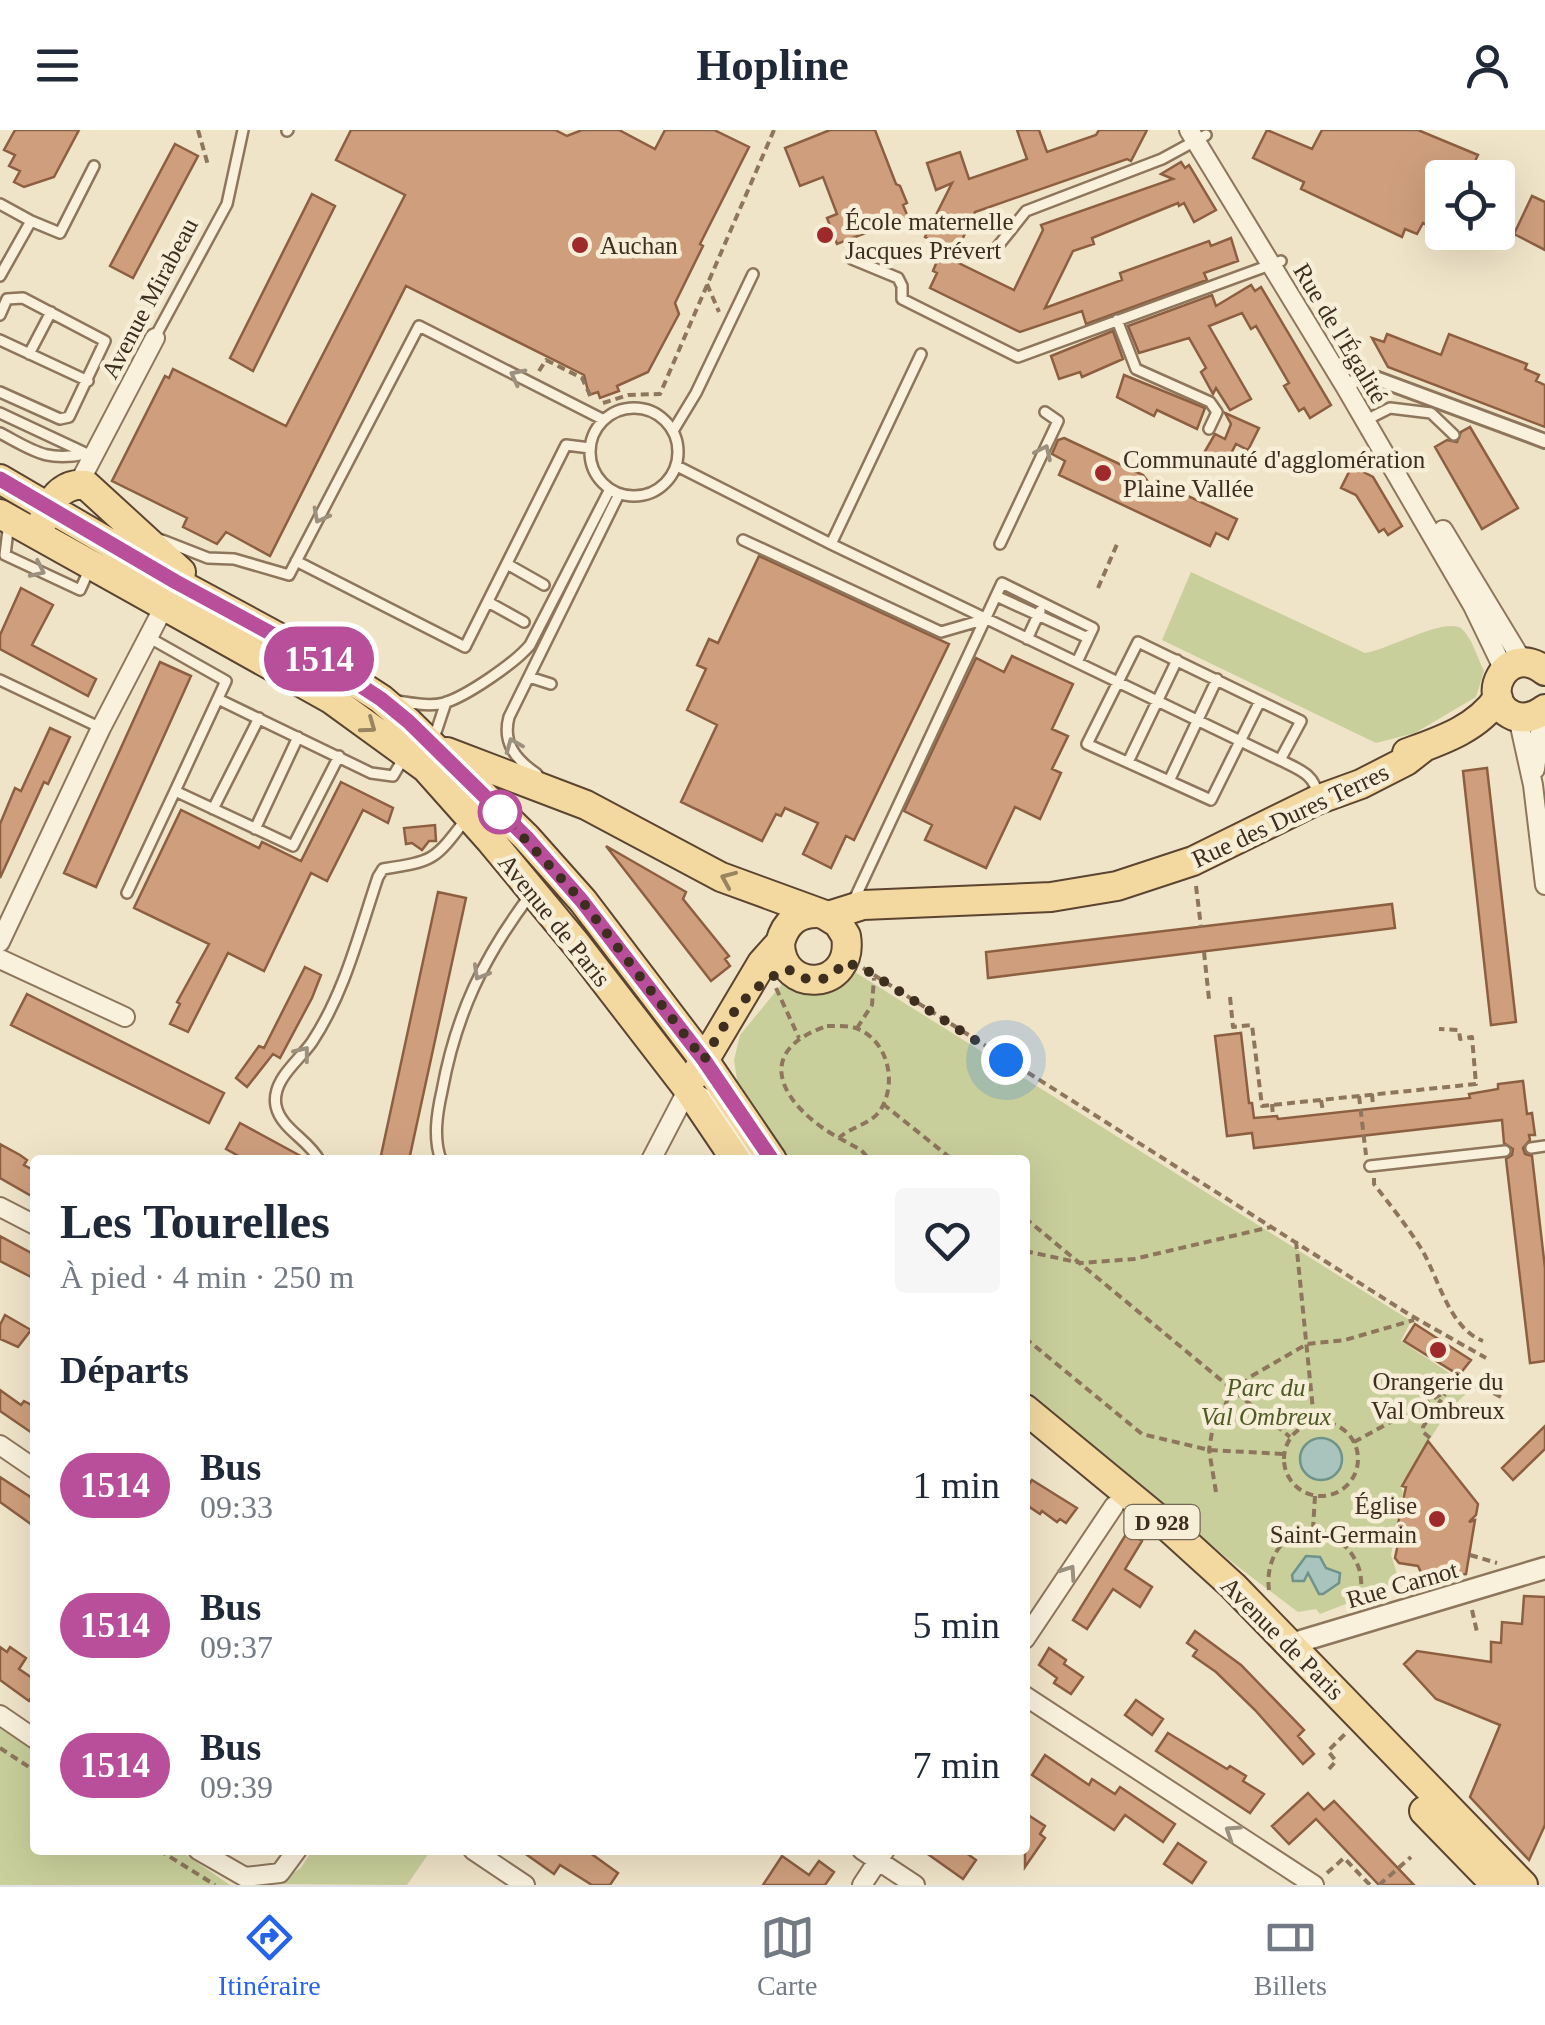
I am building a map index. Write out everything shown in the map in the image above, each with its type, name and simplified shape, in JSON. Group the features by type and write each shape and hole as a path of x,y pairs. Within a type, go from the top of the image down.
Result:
{"main road":[{"name":"Avenue de Paris","path":"9,484 63,493 170,594 421,756 526,837 582,901 704,1060 769,1155"},
{"path":"40,536 63,493 96,492 211,601"},
{"name":"Avenue de Paris","path":"4,516 91,566 170,594 211,601 324,662 381,699 421,756 688,1088 733,1155"},
{"path":"1523,710 1497,684 1524,668"},
{"name":"Rue des Dures Terres","path":"1151,874 1190,846 1424,747 1481,718 1523,710"},
{"path":"421,756 586,806 721,877 838,927"},
{"name":"Rue des Dures Terres","path":"838,927 892,906 1085,893 1193,861 1317,793"},
{"path":"491,840 550,888 675,1049 704,1060"},
{"path":"780,963 790,922 807,914 838,927"},
{"path":"688,1088 762,962 780,963 799,978 816,980 833,975 838,927"},
{"name":"Avenue de Paris","path":"1030,1413 1168,1528 1260,1614 1348,1730 1496,1885"},
{"name":"Avenue de Paris","path":"1030,1438 1284,1649 1523,1885"}],"street":[{"name":"Rue de l'Égalité","path":"1198,134 1349,384 1473,606 1524,668"},
{"name":"Avenue Mirabeau","path":"63,493 91,456 155,338"},
{"path":"1349,384 1367,375 1545,441"},
{"name":"Rue de l'Égalité","path":"1349,384 1374,416 1524,668"},
{"path":"0,942 101,728 170,594"},
{"path":"1523,710 1534,785"},
{"path":"1523,710 1545,885"},
{"path":"0,960 125,1018"},
{"path":"654,1155 688,1088"},
{"name":"Avenue de Paris","path":"688,1088 711,1102 751,1155"},
{"path":"0,1207 30,1222"},
{"path":"0,1445 30,1466"},
{"path":"1030,1632 1114,1506"},
{"name":"Rue Carnot","path":"1284,1649 1370,1619 1545,1568"},
{"path":"1030,1699 1314,1885"},
{"path":"0,1715 30,1736"},
{"path":"207,1855 245,1877 280,1873 293,1855"},
{"path":"481,1855 526,1885"},
{"path":"862,1885 875,1855"},
{"path":"876,1855 915,1885"}],"lane":[{"name":"Avenue Mirabeau","path":"155,338 228,204 243,130"},
{"path":"994,251 1026,211 1162,159 1198,134"},
{"path":"0,204 60,234 94,166"},
{"path":"0,276 31,221"},
{"path":"852,258 898,278 902,299 1018,357 1276,263"},
{"path":"673,430 753,274"},
{"path":"0,314 8,299 22,298 105,341 69,418 60,419 0,392"},
{"path":"29,354 50,312"},
{"path":"1117,320 1136,369 1210,402 1217,412 1209,429"},
{"path":"136,530 208,558 234,559 289,576 418,326 604,420"},
{"path":"0,340 88,380"},
{"path":"830,544 921,354"},
{"path":"1374,416 1390,408 1430,414 1454,436"},
{"path":"641,409 654,413 673,430 678,442 676,466 671,478 648,494 634,497 614,492 594,472 590,448 597,428 615,412 641,409"},
{"path":"1000,544 1058,420 1045,412"},
{"path":"0,414 91,456"},
{"path":"0,433 60,460 91,456"},
{"path":"296,561 464,648 566,446 590,448"},
{"path":"676,466 1027,639 1199,718 1309,776 1317,793"},
{"path":"586,806 525,766 511,749 506,728 614,492"},
{"path":"381,699 422,704 446,702 516,662 530,645 614,492"},
{"path":"4,516 5,555 80,590 91,566"},
{"path":"743,540 941,632 986,619"},
{"path":"507,564 544,585"},
{"path":"838,927 1002,583 1093,628 1077,662"},
{"path":"996,596 1088,638"},
{"path":"488,602 524,622"},
{"path":"1027,639 1043,604"},
{"path":"127,893 226,681 148,636"},
{"path":"1260,702 1211,800 1087,744 1138,642 1301,721 1280,760"},
{"path":"1128,762 1177,660"},
{"path":"529,677 551,684"},
{"path":"0,680 101,728"},
{"path":"1170,781 1217,680"},
{"path":"218,699 371,773 393,776 421,756 446,702"},
{"path":"213,808 259,718"},
{"path":"256,829 298,737"},
{"path":"175,791 293,846 339,756"},
{"path":"314,1155 281,1119 276,1104 277,1086 311,1043 337,999 383,869 426,862 436,856 469,816"},
{"path":"439,1155 437,1116 461,1012 475,980 533,892"},
{"path":"1531,1148 1545,1146"},
{"path":"1370,1166 1505,1150"}],"path":[{"path":"198,130 208,166"},
{"path":"532,384 546,360 582,378 588,396 601,403 628,394 660,394 774,130"},
{"path":"708,284 727,330"},
{"path":"1098,588 1118,542"},
{"path":"1193,861 1201,927"},
{"path":"838,927 863,968 874,976 1417,1319 1486,1358"},
{"path":"1204,952 1209,999"},
{"path":"780,963 799,1038"},
{"path":"857,1028 872,1005 874,976"},
{"path":"1230,997 1233,1027 1252,1025 1262,1106"},
{"path":"839,1138 874,1117 883,1104 887,1064 874,1039 857,1028 827,1026 799,1038 784,1062 783,1085 802,1115 866,1155"},
{"path":"1253,1106 1476,1084 1472,1037 1460,1038 1459,1030 1439,1029"},
{"path":"1247,1056 1256,1056"},
{"path":"1471,1084 1472,1094"},
{"path":"1421,1090 1422,1099"},
{"path":"1372,1094 1373,1105"},
{"path":"1358,1096 1374,1184 1421,1248 1461,1325 1471,1336 1484,1341"},
{"path":"1322,1100 1323,1110"},
{"path":"883,1104 947,1155"},
{"path":"1272,1104 1274,1116"},
{"path":"1030,1222 1290,1437"},
{"path":"1030,1252 1081,1263 1134,1258 1271,1227"},
{"path":"1296,1240 1314,1422"},
{"path":"1216,1492 1209,1450 1215,1421 1234,1393 1270,1363 1306,1344 1345,1340 1417,1319"},
{"path":"1030,1342 1142,1434 1209,1450 1284,1454"},
{"path":"1354,1442 1458,1385 1470,1384 1500,1397"},
{"path":"1430,1438 1422,1427 1448,1390"},
{"path":"1314,1422 1338,1426 1354,1442 1358,1464 1347,1485 1326,1496 1315,1496 1294,1486 1284,1454 1290,1437 1314,1422"},
{"path":"1313,1529 1315,1496"},
{"path":"1260,1614 1270,1601 1267,1584 1275,1552 1290,1537 1313,1529 1331,1534 1353,1557 1370,1619"},
{"path":"1328,1768 1336,1760 1328,1750 1348,1730"},
{"path":"0,1748 30,1767"},
{"path":"167,1855 215,1885"},
{"path":"1379,1885 1411,1857"},
{"path":"1314,1885 1344,1858 1370,1885"}],"green space":[{"path":"1191,572 1365,653 1430,630 1454,626 1462,629 1484,671 1476,697 1415,733 1376,743 1162,640"},
{"name":"Parc du Val Ombreux","path":"847,967 1411,1321 1401,1341 1472,1388 1448,1411 1400,1486 1403,1492 1391,1555 1400,1583 1320,1614 1316,1609 1298,1612 1233,1563 1030,1393 1030,1155 786,1155 738,1086 734,1060 740,1035 787,978"},
{"path":"0,1727 30,1748 30,1855 186,1855 230,1885 0,1885"},
{"path":"309,1855 428,1855 407,1885 276,1884 301,1868"}],"water":[{"path":"1321,1438 1336,1444 1342,1459 1336,1474 1321,1480 1306,1474 1300,1459 1306,1444"},
{"path":"1306,1556 1320,1557 1326,1568 1340,1573 1339,1583 1319,1594 1308,1573 1304,1581 1293,1581 1292,1575"}],"building":[{"path":"15,130 79,130 54,177 24,187 14,182 20,171 9,166 15,155 4,150"},
{"path":"351,130 555,130 567,136 582,130 619,130 655,149 665,130 714,130 749,147 700,244 703,246 675,303 679,314 648,372 617,386 619,391 600,398 598,392 589,395 584,375 406,286 270,556 226,532 217,544 183,527 187,518 112,481 165,376 169,378 173,369 286,426 405,195 336,160"},
{"path":"830,130 875,130 907,203 903,205 908,217 837,244 827,218 837,214 823,177 800,186 785,148"},
{"path":"1017,130 1039,130 1047,152 1096,135 1099,130 1147,130 1131,161 1127,159 975,212 956,253 925,237 952,183 936,190 927,163 960,152 969,179 1027,159"},
{"path":"1267,130 1312,149 1322,130 1418,130 1478,155 1476,160 1425,160 1425,224 1417,234 1405,229 1402,237 1301,189 1304,182 1253,158"},
{"path":"175,144 198,156 133,278 110,266"},
{"path":"1181,162 1185,168 1189,165 1216,210 1194,222 1184,203 1178,203 1092,238 1094,244 1073,251 1045,308 1122,280 1120,273 1209,241 1211,246 1231,238 1238,261 1204,273 1207,280 1086,324 1082,311 1020,332 930,288 940,254 1014,290 1043,230 1041,225 1173,179 1161,174"},
{"path":"312,194 335,206 253,371 230,358"},
{"path":"1532,196 1545,202 1545,250 1515,232"},
{"path":"1251,285 1255,291 1261,287 1331,405 1310,418 1304,408 1299,411 1284,386 1289,383 1256,326 1251,329 1242,313 1209,326 1251,399 1230,410 1216,388 1213,394 1201,372 1206,368 1189,338 1139,353 1128,326 1212,295 1216,306"},
{"path":"1113,331 1123,359 1082,377 1080,372 1059,379 1051,356"},
{"path":"1387,334 1441,355 1449,334 1527,364 1525,369 1539,375 1536,381 1545,385 1545,427 1388,367 1372,338 1384,342"},
{"path":"1124,375 1205,408 1197,429 1157,410 1154,416 1117,397"},
{"path":"1225,413 1259,428 1248,450 1236,444 1226,463 1204,453 1215,434 1225,439 1231,424"},
{"path":"1470,427 1518,508 1482,529 1435,447 1447,440 1457,442 1461,432"},
{"path":"1064,438 1143,475 1150,484 1156,481 1237,519 1228,539 1216,533 1210,546 1059,475 1065,461 1052,454 1058,440"},
{"path":"1352,466 1373,477 1402,526 1388,535 1384,529 1379,532 1356,495 1341,488"},
{"path":"759,556 949,644 854,840 846,836 831,868 803,854 818,823 785,808 781,816 776,814 762,841 681,802 717,725 687,710 706,669 697,665 709,639 718,643"},
{"path":"21,588 53,605 32,645 96,679 88,696 0,649 0,635"},
{"path":"1012,656 1073,684 1052,729 1068,736 1052,769 1061,773 1040,819 1015,807 986,868 925,840 932,825 904,811 976,658 1004,672"},
{"path":"160,662 191,676 96,887 64,873"},
{"path":"50,728 70,737 48,784 44,782 0,878 0,824 15,788 21,791"},
{"path":"1487,768 1516,1022 1491,1025 1463,771"},
{"path":"341,782 393,808 388,823 363,810 327,881 311,873 264,971 228,953 188,1032 170,1024 180,1004 177,1002 209,944 134,908 181,810 259,848 262,842 301,861"},
{"path":"435,825 436,841 429,841 422,850 412,843 406,844 404,828"},
{"path":"606,846 686,892 683,899 729,956 725,959 730,966 711,981"},
{"path":"438,892 466,898 410,1155 381,1155"},
{"path":"1392,904 1395,928 988,978 986,952"},
{"path":"305,967 321,975 312,998 280,1058 273,1054 247,1087 236,1078 259,1046 264,1048"},
{"path":"27,994 224,1093 209,1123 11,1025"},
{"path":"1241,1033 1254,1118 1278,1119 1470,1098 1469,1094 1498,1089 1498,1084 1523,1081 1527,1114 1532,1113 1535,1135 1529,1135 1530,1140 1523,1148 1525,1154 1532,1156 1545,1268 1545,1361 1530,1363 1506,1159 1513,1149 1504,1143 1502,1120 1254,1148 1252,1133 1227,1136 1215,1036"},
{"path":"240,1123 299,1155 237,1155 226,1149"},
{"path":"0,1144 27,1160 24,1165 30,1168 30,1195 0,1178"},
{"path":"0,1236 30,1252 30,1276 0,1261"},
{"path":"5,1315 30,1331 18,1347 0,1339"},
{"name":"Orangerie du Val Ombreux","path":"1415,1324 1471,1360 1459,1375 1404,1341"},
{"path":"0,1390 21,1405 24,1401 30,1404 30,1432 0,1411"},
{"path":"1545,1426 1545,1449 1513,1480 1502,1468"},
{"name":"Église Saint-Germain","path":"1428,1441 1478,1504 1476,1515 1469,1522 1475,1520 1466,1574 1423,1577 1418,1566 1399,1563 1395,1558 1398,1544 1394,1542 1406,1487 1402,1486"},
{"path":"0,1477 30,1497 30,1523 0,1502"},
{"path":"1032,1480 1077,1508 1066,1523 1030,1507"},
{"path":"1128,1531 1142,1541 1125,1569 1152,1587 1140,1607 1113,1589 1087,1629 1073,1620"},
{"path":"1524,1596 1545,1597 1545,1825 1529,1860 1470,1797 1500,1725 1436,1699 1404,1664 1417,1651 1491,1662 1491,1642 1501,1643 1502,1622 1522,1624"},
{"path":"1195,1631 1241,1665 1304,1730 1298,1736 1314,1754 1303,1764 1255,1710 1216,1672 1193,1656 1197,1650 1187,1643"},
{"path":"0,1647 7,1652 10,1647 26,1658 19,1669 30,1677 29,1701 0,1680"},
{"path":"1049,1648 1083,1677 1071,1694 1054,1683 1057,1678 1039,1665"},
{"path":"1136,1700 1163,1719 1152,1735 1125,1715"},
{"path":"1168,1733 1227,1769 1230,1766 1246,1776 1243,1781 1264,1794 1250,1813 1156,1751"},
{"path":"1045,1755 1089,1785 1092,1779 1115,1794 1120,1787 1175,1824 1163,1842 1125,1815 1114,1830 1032,1775"},
{"path":"1308,1793 1324,1810 1334,1801 1414,1885 1379,1885 1316,1819 1289,1844 1272,1826"},
{"path":"1030,1816 1045,1826 1040,1834 1045,1838 1025,1867 1025,1855 1030,1855"},
{"path":"1178,1843 1206,1862 1192,1883 1164,1864"},
{"path":"527,1855 593,1855 618,1873 610,1885 592,1885 560,1865 554,1874"},
{"path":"929,1855 969,1855 976,1860 963,1879"},
{"path":"782,1856 809,1875 819,1861 834,1872 825,1885 763,1885"}],"bus line":[{"name":"1514","path":"0,479 176,582 324,662 409,722 526,837 582,901 704,1060 768,1155"}],"place":[{"name":"École maternelle Jacques Prévert","path":"825,235"},
{"name":"Auchan","path":"580,245"},
{"name":"Communauté d'agglomération Plaine Vallée","path":"1103,473"},
{"name":"Orangerie du Val Ombreux","path":"1438,1350"},
{"name":"Église Saint-Germain","path":"1437,1519"}],"route":[{"path":"500,812 582,901 704,1060 738,1005 778,973 788,969 799,978 825,979 844,962 863,968 1006,1060"}]}
